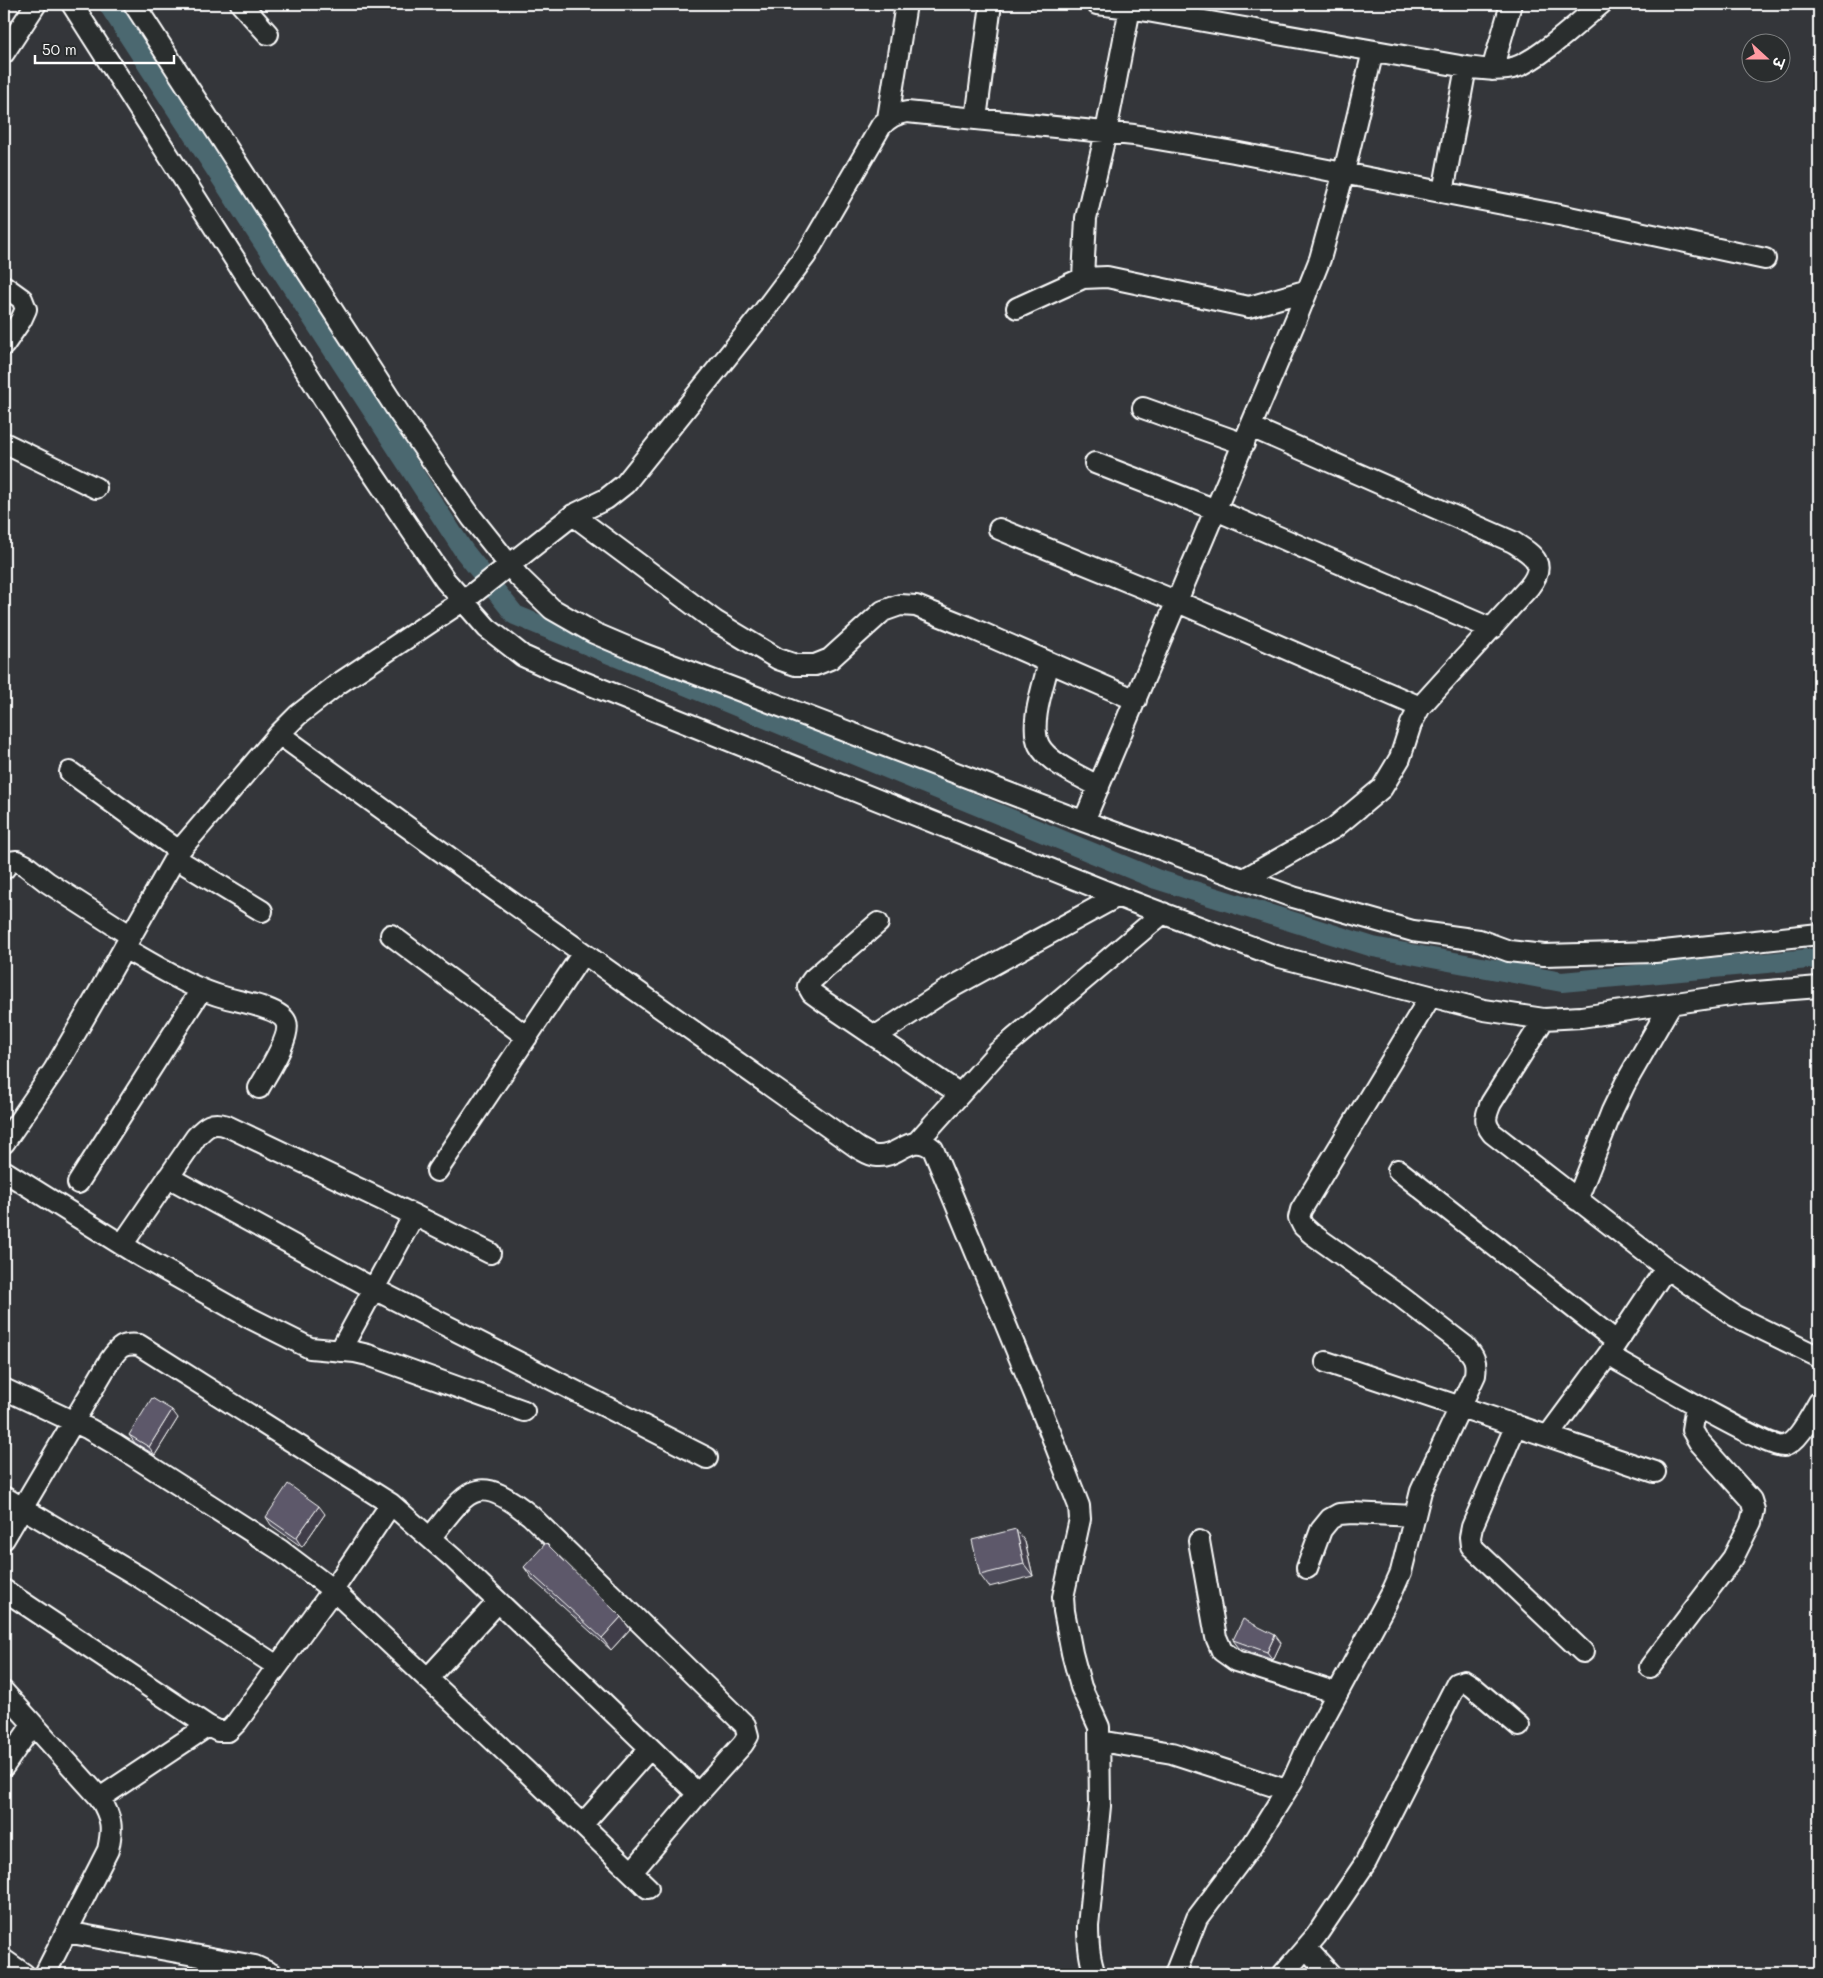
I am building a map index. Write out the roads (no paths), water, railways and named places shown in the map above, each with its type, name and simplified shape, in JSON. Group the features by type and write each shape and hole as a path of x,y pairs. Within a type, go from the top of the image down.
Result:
{"street":[{"path":"4,53 36,4"},
{"path":"72,4 352,443 445,580 467,598 488,628 523,656 556,671 1118,896 1276,956 1430,997 1484,1010 1544,1019 1581,1017 1744,993 1819,986"},
{"path":"134,4 399,413 505,568 519,577 552,608 594,633 641,653 1084,821 1293,897 1413,931 1479,940 1509,951 1528,955 1655,952 1819,934"},
{"path":"241,4 268,34"},
{"path":"888,118 906,4"},
{"path":"976,119 991,4"},
{"path":"1097,4 1492,70 1516,67 1535,57 1601,4"},
{"path":"1492,70 1511,4"},
{"path":"1083,278 1086,218 1106,132 1130,8"},
{"path":"1084,821 1178,602 1320,259 1344,172 1373,51"},
{"path":"1443,192 1466,67"},
{"path":"4,1143 54,1070 177,854 279,734 298,715 338,684 467,598 573,515 606,499 624,484 764,311 806,255 881,126 888,118 907,112 1106,132 1225,150 1560,215 1765,260"},
{"path":"1017,308 1083,278 1107,277 1249,307 1308,290"},
{"path":"4,286 22,299 26,309 4,345"},
{"path":"1143,408 1248,435 1479,526 1513,542 1530,553 1536,561 1537,577 1420,707 1411,724 1400,758 1382,788 1334,828 1244,879"},
{"path":"4,443 96,488"},
{"path":"1095,463 1216,510 1492,629"},
{"path":"573,515 715,621 778,659 796,665 815,665 830,659 883,611 900,605 916,606 1136,700"},
{"path":"999,528 1178,602 1420,707"},
{"path":"1050,662 1035,728 1039,745 1061,766 1099,787"},
{"path":"279,734 858,1148 874,1156 884,1156 916,1142 997,1053 1162,913"},
{"path":"70,772 177,854 262,910"},
{"path":"4,869 8,862 17,861 25,865 128,942 191,986 280,1015 286,1021 287,1029 282,1045 259,1088"},
{"path":"876,1036 945,991 1118,896"},
{"path":"878,922 808,986 812,993 822,1001 960,1094"},
{"path":"391,935 527,1037"},
{"path":"437,1171 584,953"},
{"path":"78,1183 202,990"},
{"path":"1175,1974 1197,1918 1236,1867 1286,1790 1393,1590 1401,1572 1421,1491 1475,1375 1477,1365 1474,1356 1465,1346 1429,1317 1312,1234 1303,1226 1299,1218 1301,1210 1430,997"},
{"path":"1577,1200 1615,1105 1671,1004"},
{"path":"1544,1019 1491,1103 1486,1116 1486,1126 1492,1133 1577,1200 1666,1268 1734,1316 1819,1357"},
{"path":"122,1244 196,1137 207,1125 217,1123 227,1126 414,1215 490,1253"},
{"path":"916,1142 926,1143 933,1149 1079,1506 1080,1519 1064,1588 1064,1612 1081,1687 1099,1727 1099,1826 1088,1926 1088,1945 1095,1974"},
{"path":"1398,1170 1612,1348 1696,1404 1772,1445 1783,1447 1791,1444 1799,1435 1819,1402"},
{"path":"4,1171 122,1244 250,1318 310,1348 368,1355 524,1412"},
{"path":"168,1177 374,1289 707,1458"},
{"path":"340,1351 414,1215"},
{"path":"1548,1436 1612,1348 1666,1268"},
{"path":"4,1539 119,1347 128,1344 140,1345 391,1504 498,1602 698,1794"},
{"path":"1326,1362 1655,1472"},
{"path":"4,1388 73,1421 115,1444 272,1544 333,1590 648,1888"},
{"path":"1650,1667 1733,1558 1751,1522 1754,1510 1751,1500 1699,1442 1692,1430 1696,1404"},
{"path":"1516,1425 1472,1527 1471,1546 1583,1652"},
{"path":"430,1538 460,1500 468,1493 479,1489 496,1493 512,1500 746,1725 748,1736 743,1744 632,1872"},
{"path":"4,1497 23,1506 141,1578 277,1666"},
{"path":"4,1590 208,1726 218,1731 228,1731 237,1722 333,1590 391,1504"},
{"path":"1307,1568 1321,1530 1330,1519 1339,1514 1414,1516"},
{"path":"1199,1542 1216,1637 1222,1651 1236,1661 1337,1693"},
{"path":"428,1678 498,1602"},
{"path":"1283,1974 1306,1948 1366,1862 1457,1683 1464,1681 1472,1686 1519,1726"},
{"path":"4,1692 100,1798 109,1812 112,1828 108,1850 45,1974"},
{"path":"4,1766 33,1724"},
{"path":"100,1798 208,1726"},
{"path":"1100,1741 1172,1753 1286,1790"},
{"path":"582,1824 650,1748"},
{"path":"66,1932 255,1966 272,1974"},
{"path":"1306,1948 1330,1974"},
{"path":"4,1960 24,1974"}],"waterway":[{"path":"108,4 464,551 515,615 1156,879 1373,947 1562,982 1819,958"}]}
